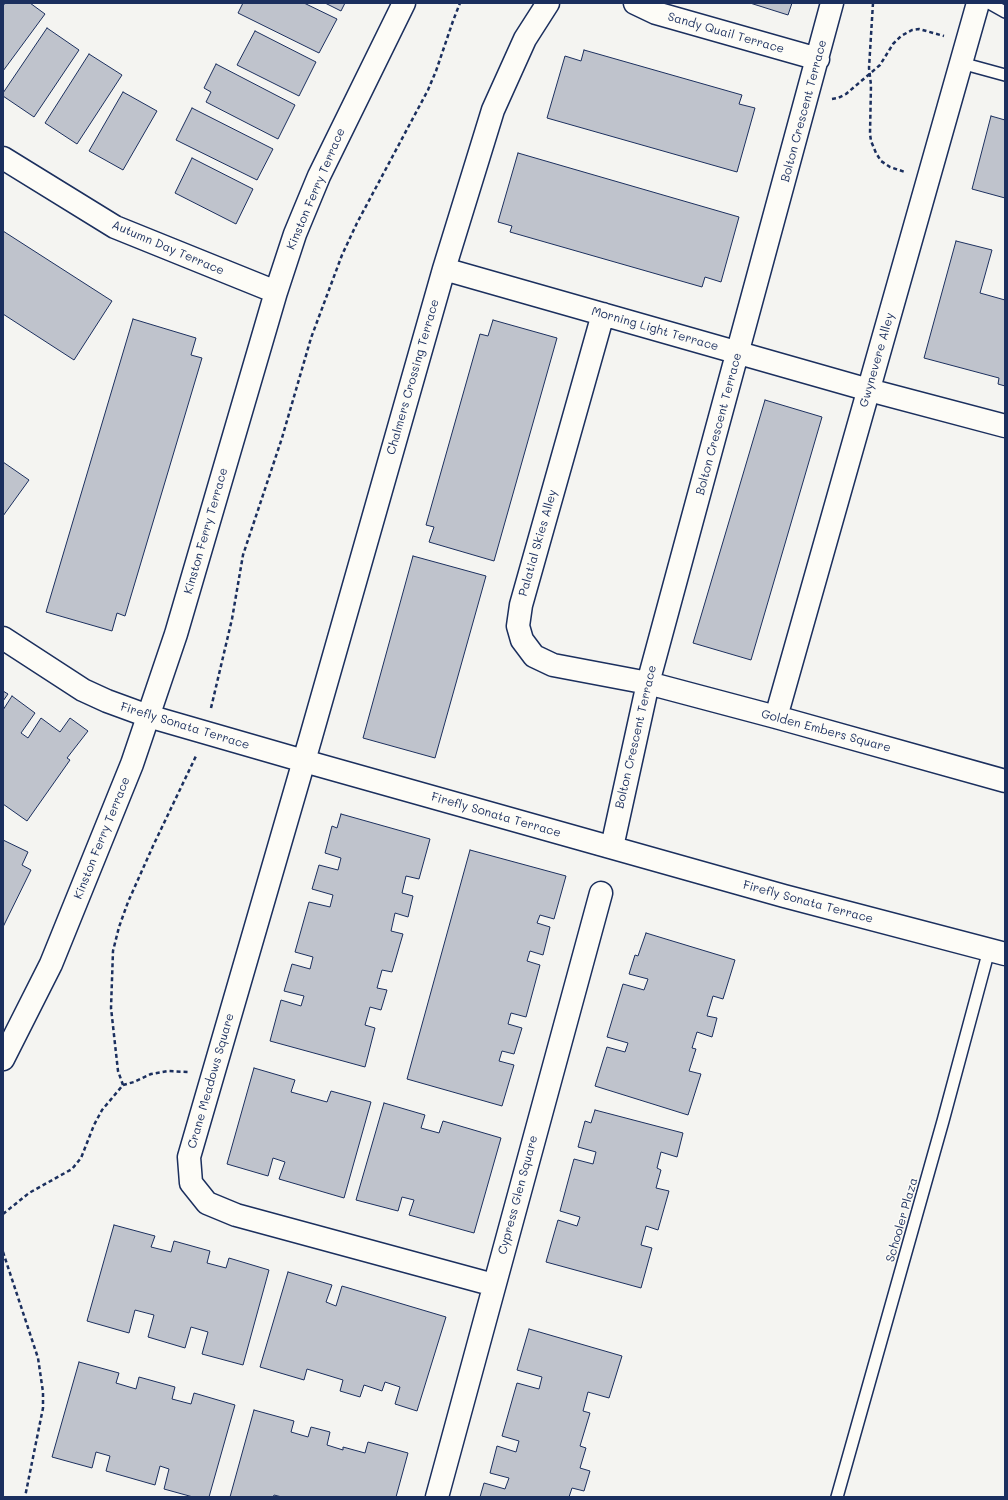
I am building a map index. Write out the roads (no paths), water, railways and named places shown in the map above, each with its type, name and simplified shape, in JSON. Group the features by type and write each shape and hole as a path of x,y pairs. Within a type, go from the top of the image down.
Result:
{"street":[{"name":"Kinston Ferry Terrace","path":"3,1059 51,964 132,764 176,634 276,292 295,234 319,176 404,3"},
{"name":"Chalmers Crossing Terrace","path":"304,761 444,269 493,110 525,39 548,3"},
{"name":"Sandy Quail Terrace","path":"635,3 656,13 818,59"},
{"name":"Bolton Crescent Terrace","path":"612,847 648,683 809,94 832,3"},
{"name":"Gwynevere Alley","path":"776,717 978,3"},
{"name":"Autumn Day Terrace","path":"3,158 115,227 276,292"},
{"name":"Morning Light Terrace","path":"444,269 869,390 1005,426"},
{"name":"Palatial Skies Alley","path":"603,314 521,605 518,626 522,640 534,656 553,665 648,683"},
{"name":"Firefly Sonata Terrace","path":"3,638 83,690 107,701 148,716 784,896 997,952"},
{"name":"Golden Embers Square","path":"648,683 1005,781"},
{"name":"Crane Meadows Square","path":"304,761 189,1157 191,1183 206,1203 236,1215 494,1285"},
{"name":"Cypress Glen Square","path":"437,1497 601,893"}],"lane":[{"path":"988,3 1005,12"},
{"path":"961,63 1005,75"},
{"name":"Schooler Plaza","path":"837,1497 943,1121 997,952"}]}
